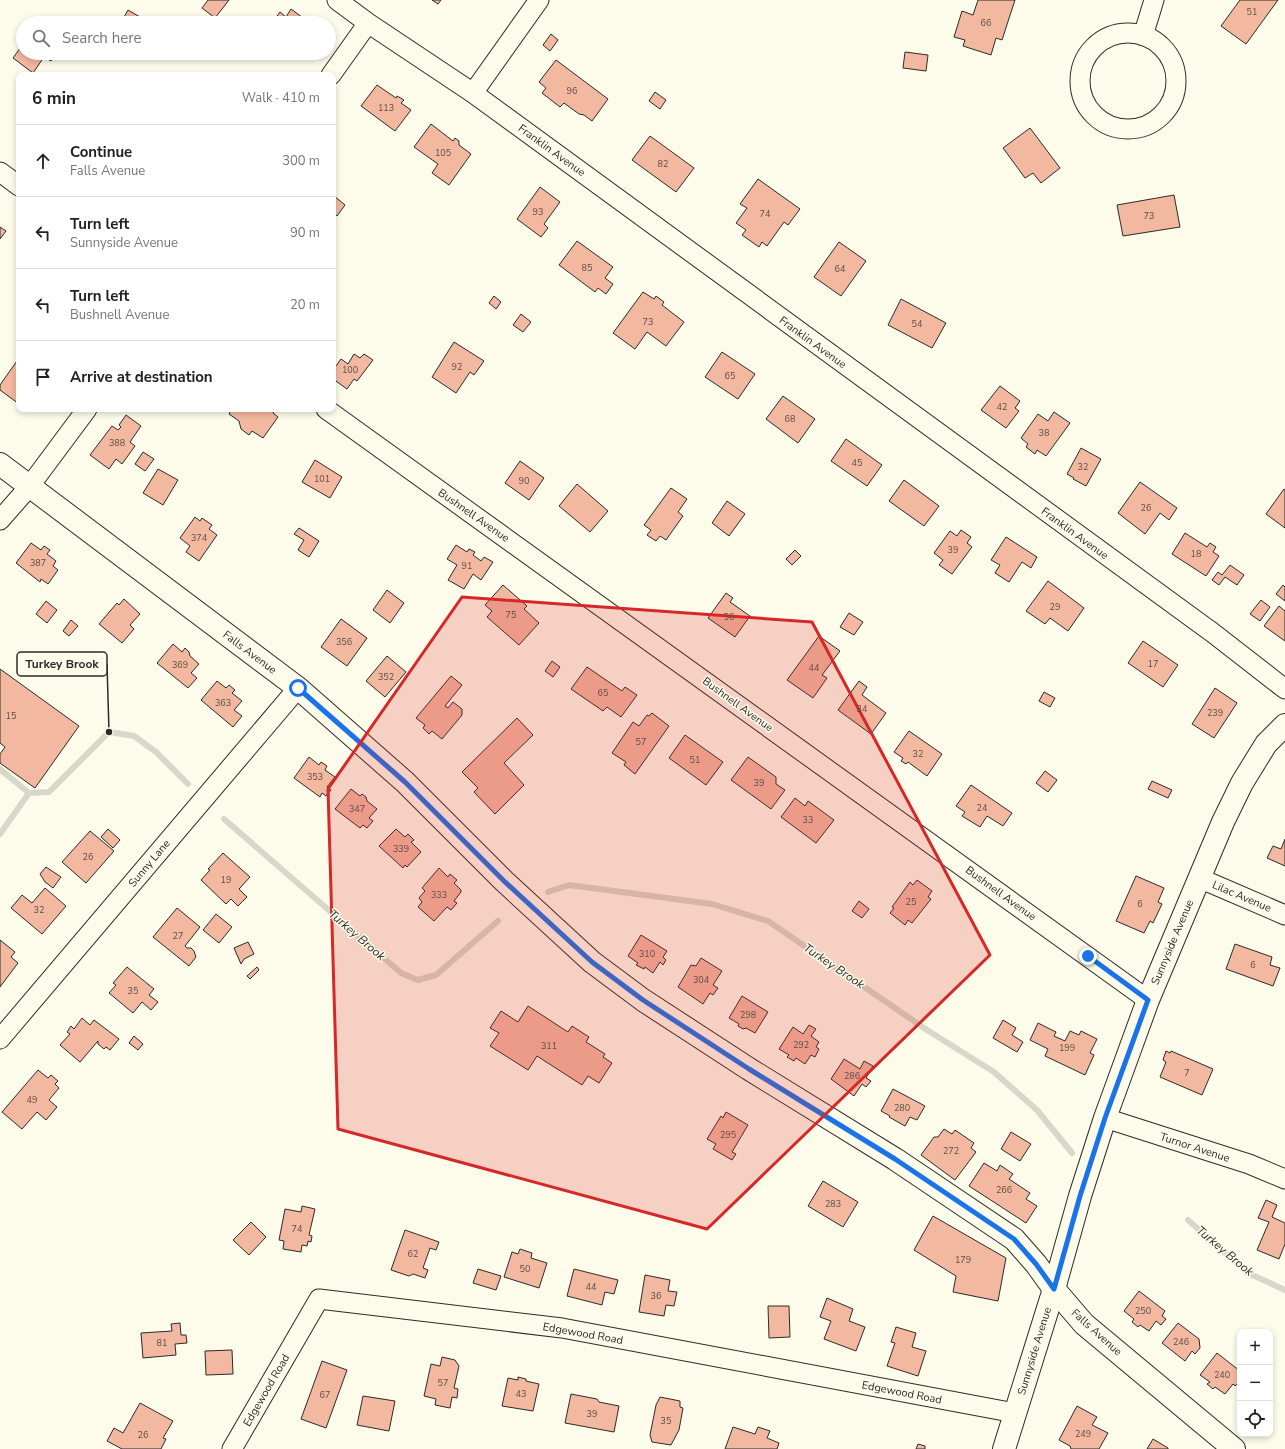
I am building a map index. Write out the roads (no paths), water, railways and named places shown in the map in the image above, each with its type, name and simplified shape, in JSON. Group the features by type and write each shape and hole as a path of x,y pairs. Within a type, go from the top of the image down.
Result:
{"main road":[{"name":"Falls Avenue","path":"0,464 298,688 405,782 504,881 592,962 643,1000 749,1069 895,1159 1014,1239 1084,1324 1234,1449"},
{"name":"Sunnyside Avenue","path":"1004,1449 1105,1118 1148,1000 1223,822 1242,783 1266,744 1285,725"}],"street":[{"name":"Franklin Avenue","path":"337,0 368,23 473,93 1200,624 1285,689"},
{"path":"473,93 539,0"},
{"path":"1143,36 1154,0"},
{"path":"333,72 368,23"},
{"path":"1128,33 1143,36 1156,42 1167,54 1174,67 1176,83 1173,98 1166,111 1154,121 1141,128 1125,130 1110,126 1097,119 1087,107 1081,93 1080,78 1083,64 1090,51 1101,41 1114,35 1128,33"},
{"path":"0,172 16,184"},
{"path":"0,520 29,487 85,412"},
{"name":"Bushnell Avenue","path":"330,412 1148,1000"},
{"name":"Sunny Lane","path":"0,1039 298,688"},
{"name":"Lilac Avenue","path":"1199,878 1285,915"},
{"name":"Turnor Avenue","path":"1105,1118 1249,1164 1285,1180"},
{"name":"Edgewood Road","path":"232,1449 319,1299 562,1328 1015,1413"}],"waterway":[{"name":"Turkey Brook","path":"0,769 29,793 49,792 109,732 134,736 156,752 188,784"},
{"path":"0,834 29,793"},
{"name":"Turkey Brook","path":"224,819 401,973 418,980 436,975 498,921"},
{"name":"Turkey Brook","path":"548,892 569,885 712,904 768,921 927,1030 994,1072 1037,1110 1072,1153"},
{"name":"Turkey Brook","path":"1188,1220 1248,1273 1285,1290"}],"place":[{"name":"Turkey Brook","path":"109,732"}]}
